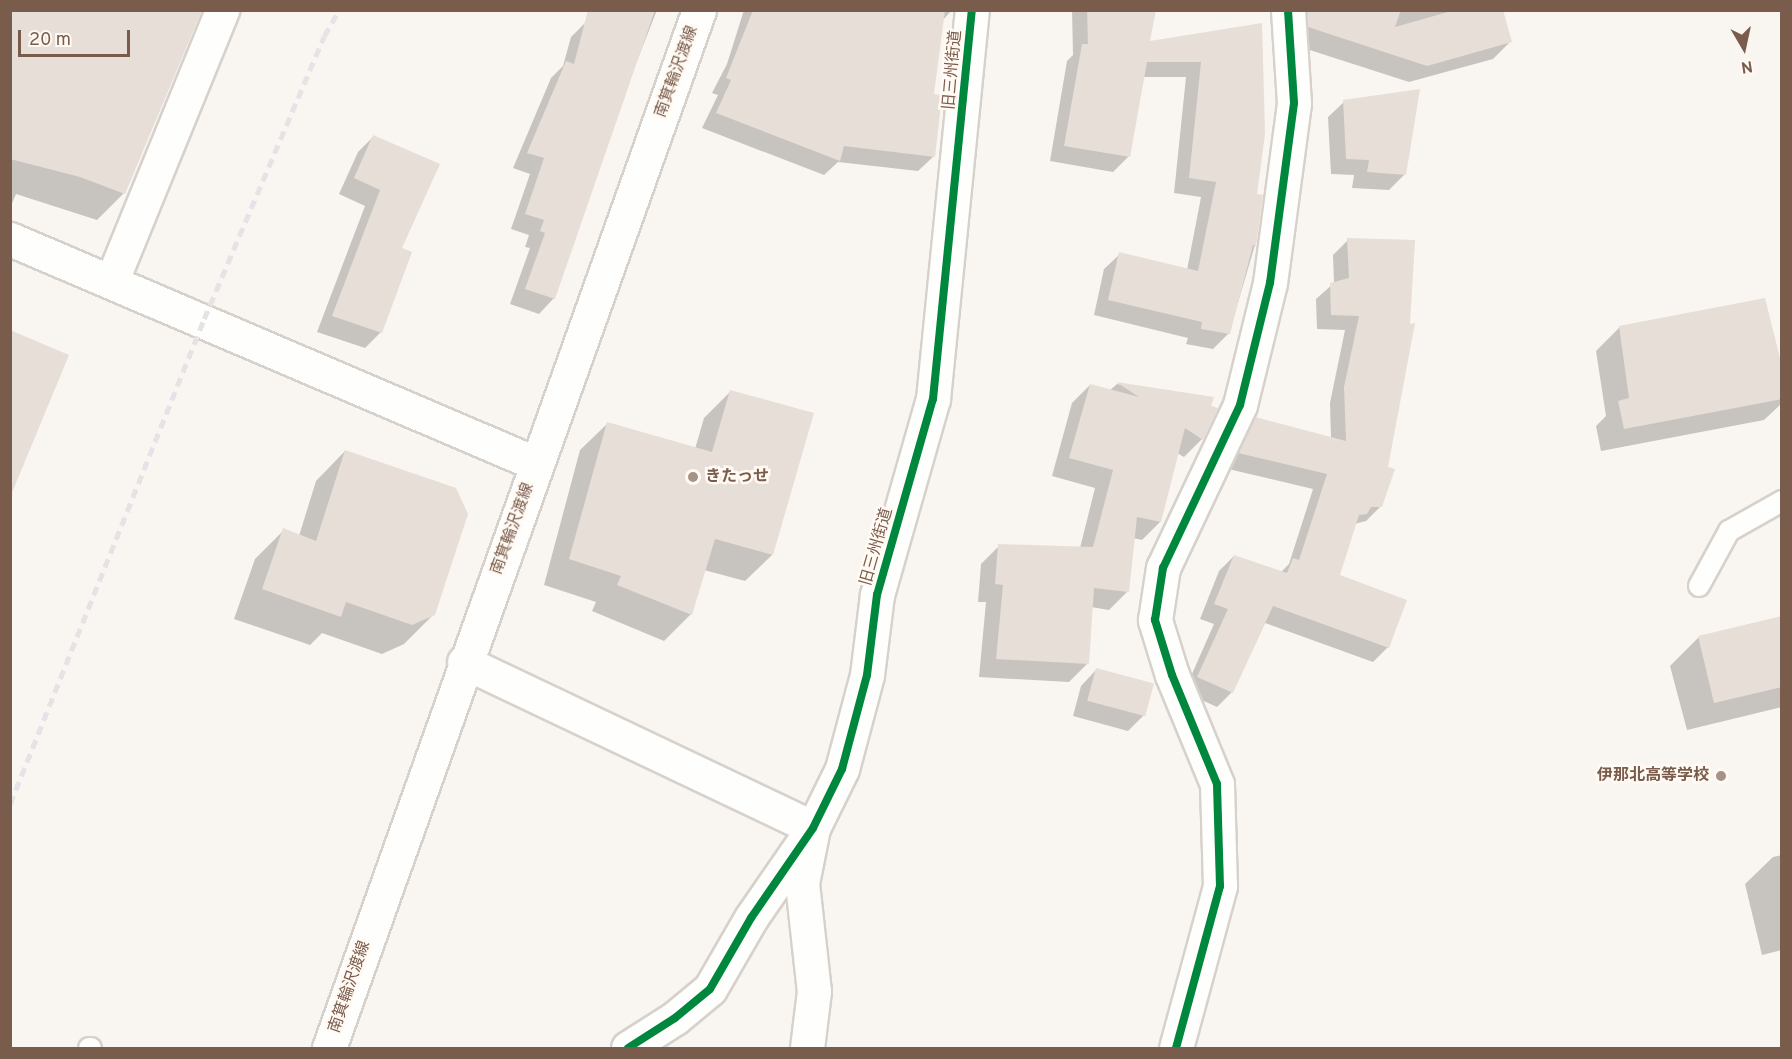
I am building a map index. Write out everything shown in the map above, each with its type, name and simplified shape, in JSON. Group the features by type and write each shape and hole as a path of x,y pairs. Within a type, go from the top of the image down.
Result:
{"street":[{"path":"112,280 222,10"},
{"name":"南箕輪沢渡線","path":"329,1048 464,662 699,10"},
{"name":"旧三州街道","path":"628,1048 675,1018 710,989 751,918 813,828 842,769 867,675 878,595 933,399 972,10"},
{"path":"1176,1048 1220,886 1217,784 1172,675 1155,620 1162,568 1240,405 1270,283 1294,103 1288,10"},
{"path":"10,239 112,280 537,464"},
{"path":"464,662 813,828 802,883 814,991 807,1048"}],"lane":[{"path":"1699,586 1729,531 1782,501"}],"building":[{"path":"10,10 202,10 125,194 80,177 10,159"},
{"path":"588,10 655,10 555,299 525,289 545,233 540,231 544,220 525,214 544,158 527,153 566,61 574,64"},
{"path":"753,10 945,10 934,94 942,95 935,157 844,146 840,161 716,113 731,80 726,78"},
{"path":"1087,10 1156,10 1150,41 1262,23 1265,134 1257,194 1263,195 1256,246 1253,245 1230,334 1201,329 1202,322 1108,300 1119,252 1198,271 1216,182 1189,178 1201,62 1147,62 1130,157 1064,146 1082,44 1088,44"},
{"path":"1307,10 1401,10 1395,27 1455,10 1503,10 1512,42 1427,66 1308,27"},
{"path":"1420,89 1406,175 1367,172 1369,160 1346,159 1343,100"},
{"path":"373,135 440,164 402,248 412,252 382,333 332,316 380,190 354,178"},
{"path":"1347,238 1415,240 1410,324 1415,323 1388,467 1395,469 1382,507 1371,507 1367,514 1359,515 1340,575 1407,600 1389,648 1273,606 1233,693 1197,677 1228,609 1214,604 1234,555 1287,573 1293,558 1299,560 1327,474 1238,453 1255,417 1346,441 1344,387 1359,316 1331,315 1330,283 1349,278"},
{"path":"1765,298 1782,366 1782,399 1624,429 1618,401 1629,398 1619,326"},
{"path":"10,330 69,355 11,495 10,495"},
{"path":"1116,382 1214,397 1211,406 1218,408 1203,440 1185,428 1161,522 1137,517 1129,592 1094,588 1089,664 996,659 1003,585 995,584 998,544 1093,547 1113,470 1069,458 1090,384 1139,397"},
{"name":"きたっせ","path":"730,390 814,413 773,555 715,539 692,615 617,585 621,576 569,559 607,422 712,452"},
{"path":"345,450 456,488 468,514 435,615 412,625 346,602 341,617 262,589 283,528 316,541"},
{"path":"1782,616 1782,687 1714,703 1698,636"},
{"path":"1096,668 1154,684 1145,716 1087,701"}],"railway":[{"path":"10,804 204,319 324,36 339,10"}],"cycle path":[{"path":"628,1048 675,1018 710,989 751,918 813,828 842,769 867,675 877,595 933,399 972,10"},
{"path":"1176,1048 1220,886 1217,784 1172,675 1155,620 1163,568 1240,405 1270,283 1294,103 1288,10"}],"place":[{"name":"きたっせ","path":"693,477"},
{"name":"伊那北高等学校","path":"1721,776"}]}
